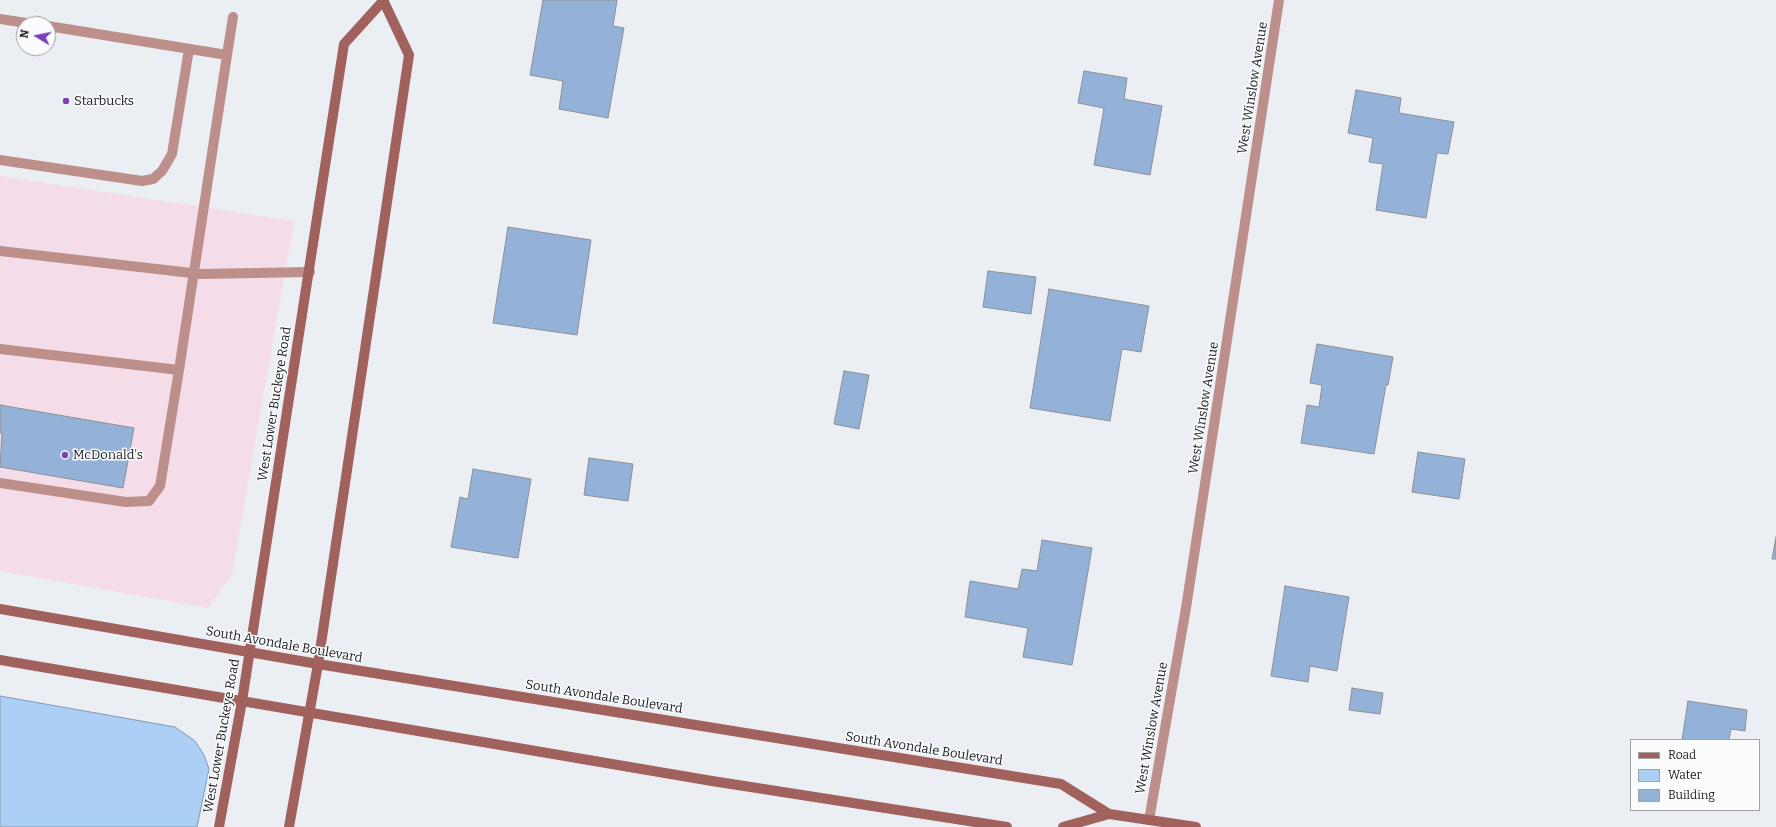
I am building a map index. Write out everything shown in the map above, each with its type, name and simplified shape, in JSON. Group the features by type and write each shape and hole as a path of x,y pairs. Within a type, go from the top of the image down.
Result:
{"main road":[{"name":"West Lower Buckeye Road","path":"219,827 242,701 310,272 344,44 384,1"},
{"path":"289,827 318,664 370,303 409,55 384,1"},
{"name":"South Avondale Boulevard","path":"0,609 318,664 1061,784 1110,814 1196,827"},
{"path":"0,660 712,781 1007,827"},
{"path":"1063,827 1110,814"}],"street":[{"name":"West Winslow Avenue","path":"1149,820 1186,608 1279,0"},
{"path":"0,483 126,502 149,501 160,486 233,17"},
{"path":"0,19 16,21"},
{"path":"56,27 227,55"},
{"path":"2,159 142,181 153,179 162,171 172,154 189,49"},
{"path":"0,251 194,273 310,272"},
{"path":"0,349 179,370"}],"shaded area":[{"path":"0,176 294,221 232,575 208,608 0,571"}],"water":[{"path":"0,696 175,727 195,741 204,755 209,769 197,827 0,827"}],"building":[{"path":"543,0 617,0 613,26 624,28 608,118 559,109 563,81 530,75"},
{"path":"1084,71 1127,78 1124,99 1162,106 1150,175 1094,165 1104,108 1078,103"},
{"path":"1356,90 1401,98 1399,113 1454,122 1448,154 1437,153 1426,218 1376,210 1383,164 1369,162 1373,138 1348,133"},
{"path":"508,227 591,240 577,335 493,323"},
{"path":"988,271 1036,277 1031,314 983,307"},
{"path":"1049,289 1149,306 1141,352 1122,349 1110,421 1030,408"},
{"path":"1317,344 1393,357 1388,385 1386,385 1374,454 1301,443 1307,405 1319,407 1322,385 1310,383"},
{"path":"844,371 869,375 859,429 834,424"},
{"name":"McDonald's","path":"0,405 134,428 123,488 0,467 2,433 0,433"},
{"path":"1418,452 1465,459 1459,499 1412,492"},
{"path":"589,458 633,464 628,501 584,495"},
{"path":"473,469 531,479 518,558 451,547 460,497 468,499"},
{"path":"1776,537 1776,559 1772,559"},
{"path":"1042,540 1092,548 1072,665 1023,657 1028,628 965,617 970,581 1018,589 1022,569 1037,571"},
{"path":"1285,586 1349,597 1337,671 1310,666 1308,682 1271,676"},
{"path":"1352,688 1383,693 1380,714 1349,710"},
{"path":"1688,701 1747,710 1745,731 1731,729 1729,739 1682,739"}],"place":[{"name":"Starbucks","path":"66,101"},
{"name":"McDonald's","path":"65,455"}]}
